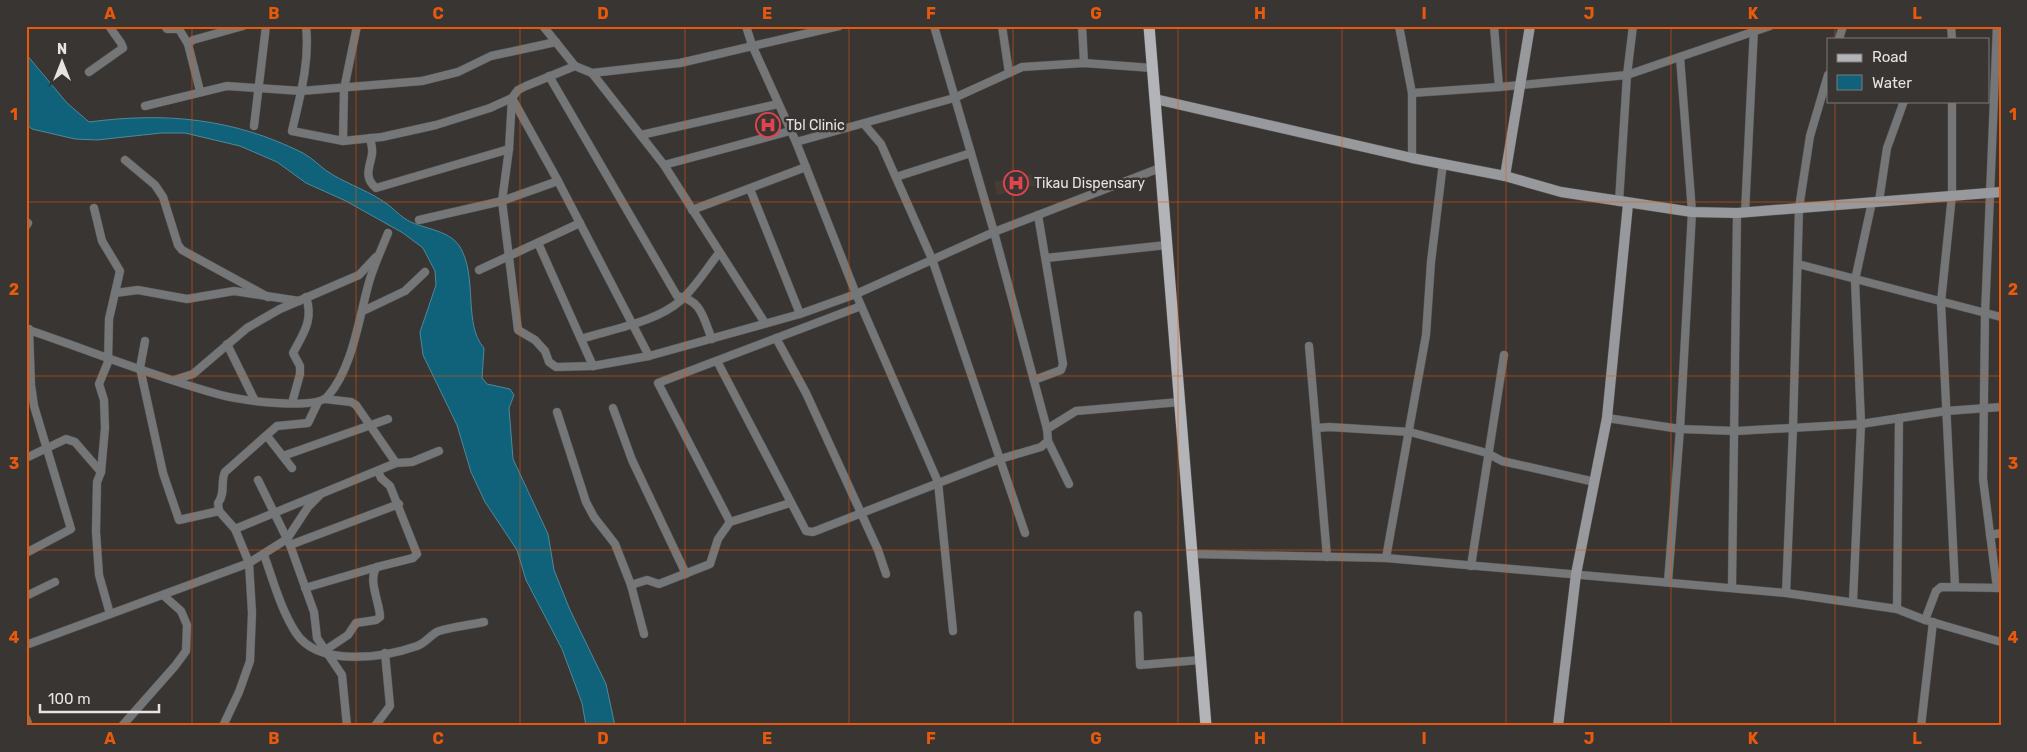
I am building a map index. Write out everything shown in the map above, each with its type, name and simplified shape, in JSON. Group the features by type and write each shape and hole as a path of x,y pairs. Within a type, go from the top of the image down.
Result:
{"main road":[{"path":"1150,26 1206,726"}],"street":[{"path":"89,72 123,48 109,26"},
{"path":"165,26 166,29 179,29 188,44 200,91"},
{"path":"188,44 193,40 243,26"},
{"path":"254,126 266,26"},
{"path":"306,26 308,46 292,131 343,141 370,138 436,125 512,98"},
{"path":"343,141 344,89 357,26"},
{"path":"543,26 574,66 592,73 680,63 839,26"},
{"path":"746,26 752,45 796,142 861,306 938,482 954,632"},
{"path":"934,26 994,232 1047,430 1048,441 1069,484"},
{"path":"1002,26 1009,73"},
{"path":"1082,26 1084,63"},
{"path":"1399,26 1412,93 1412,158"},
{"path":"1494,26 1499,87"},
{"path":"1505,176 1530,26"},
{"path":"1558,726 1576,574 1607,418 1624,203 1627,75 1633,26"},
{"path":"1412,93 1627,75 1754,29 1770,26"},
{"path":"1839,38 1843,26"},
{"path":"1921,726 1929,621 1936,591 1941,587 1955,586 1999,588 1983,479 1985,315 1996,192 1997,26"},
{"path":"1732,587 1741,213 1754,29"},
{"path":"145,106 200,91 227,86 301,91 344,89 442,77 491,56 556,42"},
{"path":"1668,582 1680,429 1692,212 1680,57"},
{"path":"796,142 954,98 1022,67 1084,63 1152,68"},
{"path":"574,66 518,90 512,98 509,149 502,201 518,330 535,340 545,351 549,362 556,367 593,366 649,356 800,314 856,294 994,232 1160,168"},
{"path":"592,73 664,164 765,323"},
{"path":"549,76 677,296 691,298 698,306 712,339"},
{"path":"1786,592 1799,208 1810,136 1827,77"},
{"path":"512,98 558,180 649,356"},
{"path":"1155,100 1412,158 1505,176 1561,192 1692,212 1741,213 1996,192"},
{"path":"1854,602 1861,424 1855,280 1887,148 1904,102"},
{"path":"1952,102 1952,195 1941,302 1955,586"},
{"path":"641,135 778,104"},
{"path":"864,124 881,144 932,259 1025,533"},
{"path":"664,164 790,131"},
{"path":"370,138 372,157 368,164 367,174 371,184 376,188 509,149"},
{"path":"896,177 970,153"},
{"path":"125,160 155,185 163,197 178,245 182,250 268,297"},
{"path":"1386,558 1426,335 1431,262 1443,163"},
{"path":"692,210 806,167"},
{"path":"419,220 502,201 558,180"},
{"path":"750,189 800,314"},
{"path":"94,208 102,241 120,271 109,319 108,362 99,384 104,400 105,428 101,472 98,482 96,532 99,575 110,614"},
{"path":"1034,380 1061,370 1063,364 1038,215"},
{"path":"479,270 580,223"},
{"path":"223,726 239,692 250,661 252,613 249,563 235,529 219,510 218,503 223,498 224,490 222,477 225,472 277,426 308,423 322,400 340,381 363,312 370,279 388,233"},
{"path":"538,243 593,366"},
{"path":"1046,258 1167,246"},
{"path":"174,380 193,374 247,328 302,299 359,275 380,252"},
{"path":"581,339 657,317 684,297 719,253"},
{"path":"1798,264 1985,315 2001,317"},
{"path":"363,312 405,291 425,272"},
{"path":"115,293 138,290 187,300 234,291 268,297 302,299 310,307 309,324 293,353 300,366 300,374 292,403"},
{"path":"730,522 658,383 861,306"},
{"path":"26,553 71,529 46,447 31,385 28,329 174,380 223,395 292,403 322,400 351,402 356,405 396,463"},
{"path":"776,338 806,393 861,512 886,574"},
{"path":"145,341 140,368 163,473 178,520 219,510"},
{"path":"227,344 254,399"},
{"path":"1310,346 1327,557"},
{"path":"1471,566 1487,453 1504,355"},
{"path":"717,361 806,531 813,532 938,482 1000,459 1041,447 1048,441"},
{"path":"1047,430 1076,411 1180,402"},
{"path":"1607,418 1680,429 1736,431 1861,424 1946,411 2001,407"},
{"path":"613,408 632,460 686,574"},
{"path":"557,412 586,502 594,517 615,544 631,585 644,634"},
{"path":"1897,609 1899,418"},
{"path":"283,456 388,419"},
{"path":"1317,428 1410,432 1487,453 1502,461 1595,482"},
{"path":"267,436 292,468"},
{"path":"26,458 66,439 75,442 101,472"},
{"path":"235,529 396,463 412,462 439,451"},
{"path":"305,588 413,558 417,554 399,504 390,486 381,478 378,471"},
{"path":"258,480 273,514 289,542 314,612 317,638 342,675 347,726"},
{"path":"289,542 308,507 319,496"},
{"path":"631,585 647,580 659,584 710,564 718,538 730,522 790,503"},
{"path":"26,645 249,563 289,542 399,504"},
{"path":"1990,535 2001,533"},
{"path":"1193,554 1386,558 1786,592 1897,609 1929,621 2001,642"},
{"path":"264,555 296,634 314,649 339,657 385,653 417,646 428,640 436,632 484,622"},
{"path":"325,652 348,635 356,623 376,620 380,617 373,579 376,567"},
{"path":"26,596 56,582"},
{"path":"125,724 186,651 188,625 181,611 163,594"},
{"path":"1138,615 1140,665 1200,660"},
{"path":"375,726 390,706 385,653"},
{"path":"26,718 29,726"}],"shaded area":[{"name":"Tbl Clinic","path":"773,109 777,119 772,120 776,130 764,135 758,113"},
{"name":"Tikau Dispensary","path":"1034,174 1037,185 997,195 994,182"}],"water":[{"path":"26,54 67,103 89,122 117,119 172,118 225,125 251,132 303,153 333,175 381,200 404,218 449,236 455,241 465,259 474,327 484,348 482,378 487,384 510,389 514,395 509,408 513,459 548,534 554,570 570,610 606,684 615,726 586,726 582,703 562,649 526,580 517,550 485,502 471,472 457,425 423,355 420,332 436,285 435,271 423,248 403,233 346,201 306,183 277,162 240,146 185,133 161,133 97,140 75,139 32,129 26,124"}],"place":[{"name":"Tbl Clinic","path":"768,125"},
{"name":"Tikau Dispensary","path":"1016,183"}]}
